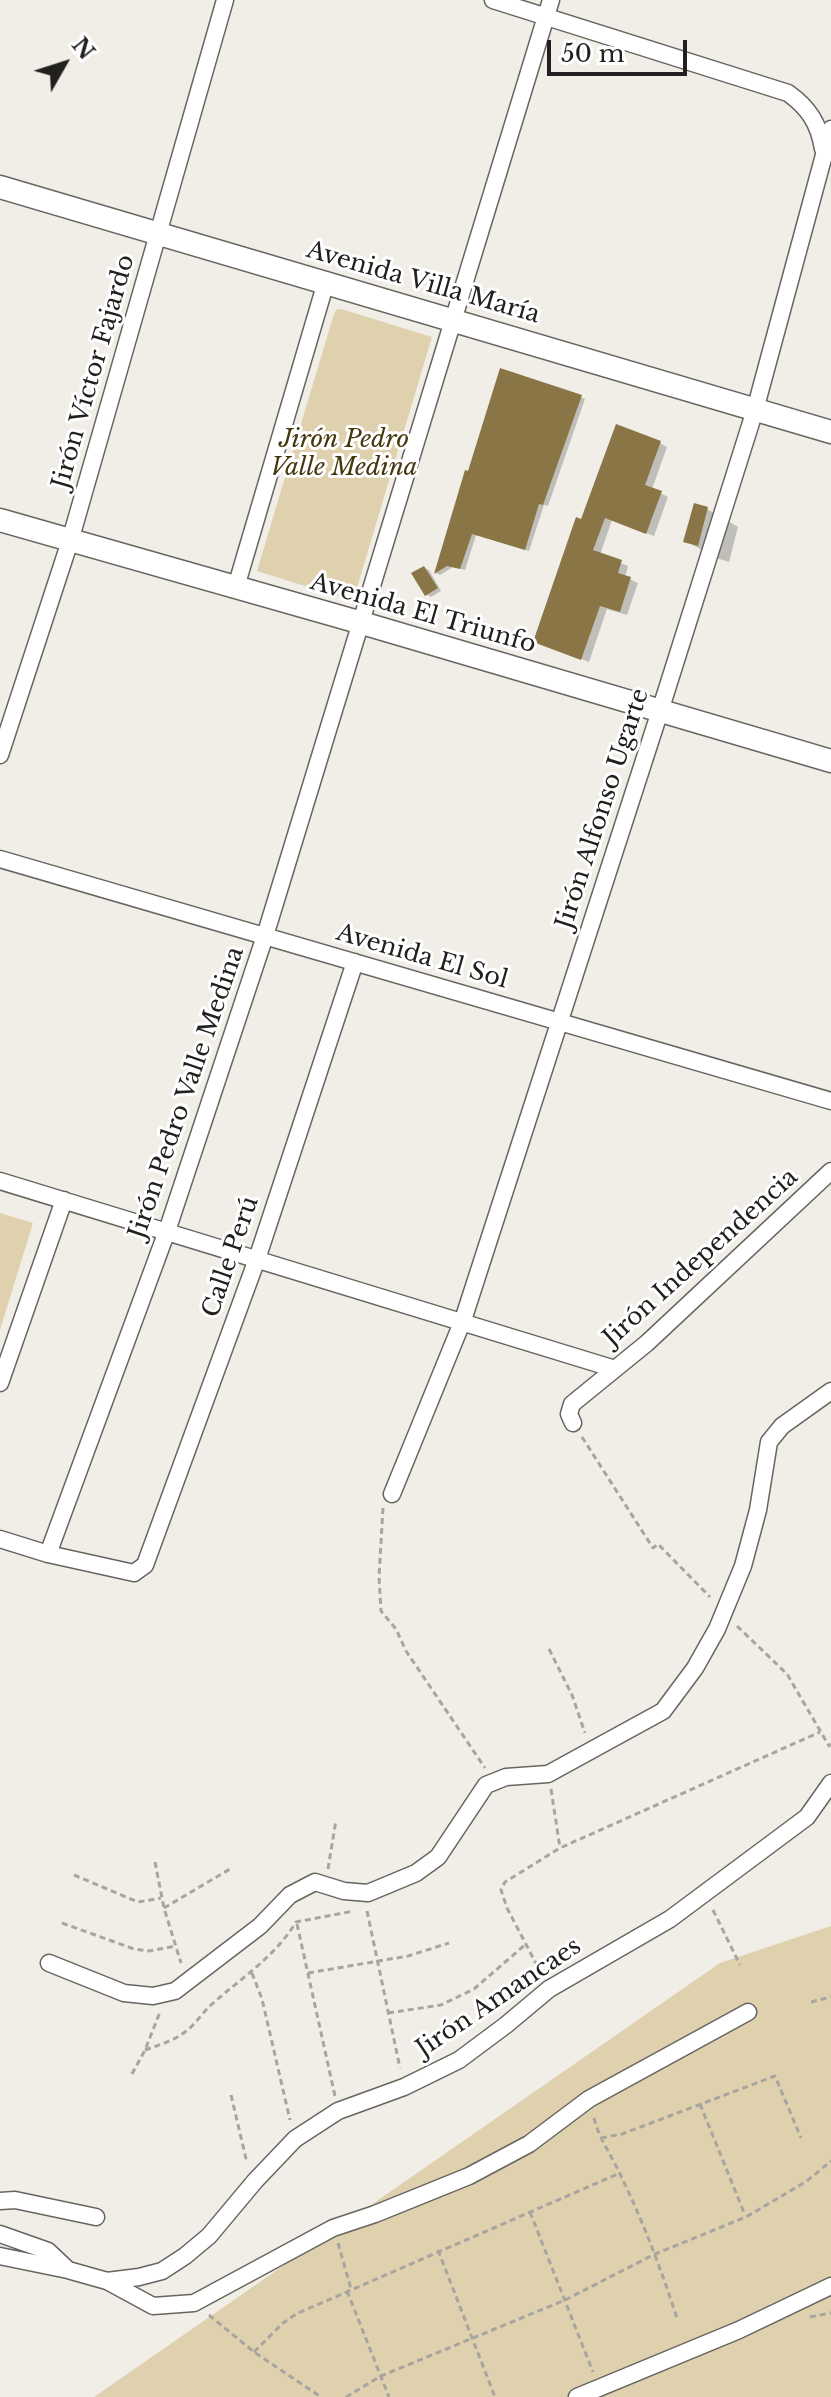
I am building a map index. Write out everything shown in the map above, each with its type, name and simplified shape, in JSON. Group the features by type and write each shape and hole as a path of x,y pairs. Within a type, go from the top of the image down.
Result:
{"main road":[{"name":"Avenida Villa María","path":"0,187 831,432"},
{"name":"Avenida El Triunfo","path":"0,520 831,761"}],"street":[{"name":"Jirón Víctor Fajardo","path":"0,755 70,541 225,0"},
{"path":"493,0 549,8 788,93 802,103 815,121 823,150"},
{"name":"Jirón Pedro Valle Medina","path":"48,1554 167,1231 265,936 549,8"},
{"name":"Jirón Alfonso Ugarte","path":"392,1494 463,1320 660,711 755,410 831,129"},
{"path":"236,587 326,282"},
{"name":"Avenida El Sol","path":"0,859 831,1101"},
{"name":"Calle Perú","path":"48,1554 134,1573 145,1565 257,1259 355,962"},
{"name":"Jirón Independencia","path":"0,1181 463,1320 615,1369 647,1343 831,1171"},
{"path":"0,1383 64,1200"},
{"path":"573,1423 569,1414 572,1404 615,1369"},
{"path":"49,1963 124,1993 153,1996 181,1986 260,1926 290,1895 315,1882 344,1891 368,1893 416,1873 438,1857 486,1785 506,1777 548,1774 663,1711 695,1668 724,1613 743,1566 758,1510 769,1442 782,1426 831,1391"},
{"path":"0,1539 48,1554"},
{"name":"Jirón Amancaes","path":"107,2281 162,2271 185,2256 209,2236 295,2139 338,2111 404,2087 459,2060 549,1989 670,1919 807,1817 831,1783"},
{"path":"0,2256 107,2281 153,2306 194,2303 333,2228 469,2176 529,2144 589,2099 748,2012"},
{"path":"0,2201 15,2200 96,2217"},
{"path":"0,2234 48,2251 68,2270"},
{"path":"577,2397 739,2330 831,2286"}],"path":[{"path":"573,1423 653,1548 658,1544 787,1674 820,1732 829,1746 831,1744"},
{"path":"392,1494 383,1506 379,1577 381,1611 396,1629 406,1651 494,1781"},
{"path":"549,1649 572,1695 591,1752"},
{"path":"549,1989 501,1890 505,1882 560,1848 820,1732"},
{"path":"548,1774 560,1848"},
{"path":"315,1882 328,1874 336,1820"},
{"path":"132,2074 162,2007 181,1986 176,1946 164,1908 155,1862"},
{"path":"164,1908 230,1869"},
{"path":"74,1875 138,1902 162,1898"},
{"path":"704,1893 740,1965"},
{"path":"145,2050 188,2031 211,2006 287,1938 296,1922 367,1908 404,2087"},
{"path":"296,1922 338,2111"},
{"path":"62,1923 134,1949 149,1951 176,1946"},
{"path":"308,1973 408,1956 449,1943"},
{"path":"388,2013 441,2005 474,1989 526,1944"},
{"path":"251,1973 262,1999 282,2095 295,2139"},
{"path":"811,2002 831,1997"},
{"path":"601,2138 622,2134 775,2076 801,2138"},
{"path":"231,2095 247,2163 255,2181"},
{"path":"589,2099 601,2138 620,2173 655,2254 677,2318"},
{"path":"700,2104 746,2217"},
{"path":"346,2397 381,2376 565,2300 655,2254 746,2217 807,2181 831,2161"},
{"path":"254,2352 296,2314 620,2173"},
{"path":"530,2212 599,2387"},
{"path":"333,2228 349,2290 389,2397"},
{"path":"438,2250 495,2397"},
{"path":"194,2303 254,2352 321,2397"}],"green space":[{"name":"Jirón Pedro Valle Medina","path":"336,310 432,337 353,601 257,571 333,317"},
{"path":"0,1213 33,1223 0,1330"},
{"path":"831,1926 831,2397 94,2397 720,1963"}],"building":[{"path":"500,368 582,395 543,505 539,504 525,550 472,534 460,569 447,566 434,574 465,470 468,471"},
{"path":"616,424 661,441 645,485 662,491 646,534 605,518 593,550 622,560 618,573 631,577 620,612 600,606 581,660 533,642 576,517 581,519"},
{"path":"694,503 708,507 698,546 683,542"},
{"path":"424,566 438,588 425,596 411,573"}]}
